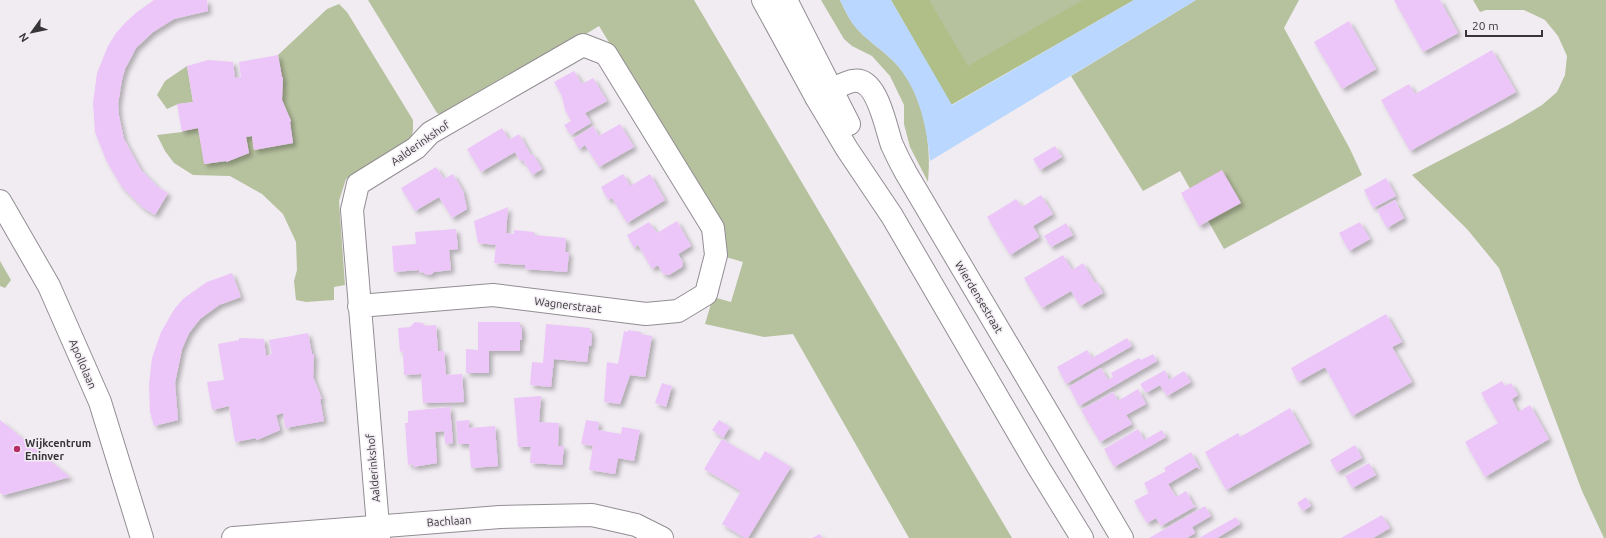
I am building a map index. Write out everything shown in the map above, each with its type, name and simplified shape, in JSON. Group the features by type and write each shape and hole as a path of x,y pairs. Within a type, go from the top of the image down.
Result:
{"street":[{"path":"763,0 824,94"},
{"path":"786,0 847,149 892,216 1037,465 1082,538"},
{"name":"Aalderinkshof","path":"378,533 352,210 358,184 416,148 430,133 583,45 606,54 714,228"},
{"name":"Wierdensestraat","path":"824,94 854,80 864,83 873,92 880,104 888,125 892,144 906,173 1122,538"},
{"name":"Apollolaan","path":"0,200 50,286 100,402 142,538"},
{"name":"Wagnerstraat","path":"359,306 493,296 646,314 678,311 706,294 716,255 714,228"},
{"name":"Bachlaan","path":"233,538 378,533 436,521 500,517 592,515 636,524 662,538"}],"green space":[{"path":"368,0 694,0 1012,538 909,538 793,334 764,337 705,324 713,297 731,302 743,262 726,257 726,239 723,228 599,26 449,118 437,113"},
{"path":"821,0 840,0 849,18 858,30 893,61 907,78 920,106 924,121 929,152 928,182 910,147 904,124 904,105 890,76 872,56 852,46 844,39"},
{"path":"891,0 929,0 968,66 1083,0 1134,0 951,105"},
{"path":"912,0 1114,0 962,86"},
{"path":"1196,0 1299,0 1284,28 1350,149 1362,175 1224,249 1180,171 1143,191 1071,76"},
{"path":"1473,0 1606,0 1606,538 1604,538 1582,491 1499,268 1467,229 1412,175 1510,124 1542,105 1557,92 1565,75 1567,56 1558,36 1545,20 1524,10 1486,10 1480,12"},
{"path":"339,4 347,12 413,120 413,130 411,141 346,179 339,201 345,285 334,287 334,300 306,302 296,300 294,281 297,270 296,242 283,214 262,194 230,176 193,175 174,163 165,151 157,135 182,132 198,128 205,164 227,162 249,153 246,137 252,136 254,150 293,143 291,121 282,100 283,77 278,55 327,9"},
{"path":"187,66 193,102 178,104 167,109 157,95 165,81"},
{"path":"0,261 11,280 5,288 0,286"}],"water":[{"path":"840,0 891,0 952,105 1134,0 1196,0 930,161 927,136 921,111 906,76 887,55 858,30 853,24"}],"building":[{"path":"154,0 207,0 208,11 174,19 153,32 136,48 125,69 122,80 118,104 124,139 141,170 158,187 168,193 155,215 142,207 121,186 106,160 95,132 93,103 97,73 108,46 116,33 126,22"},
{"path":"1394,0 1440,0 1458,33 1423,52"},
{"path":"1349,21 1376,69 1342,89 1314,42"},
{"path":"1492,50 1516,92 1410,151 1381,100 1409,84 1415,94"},
{"path":"278,55 283,77 282,100 291,121 293,143 254,150 252,136 246,137 249,153 226,162 204,164 198,128 182,132 177,104 193,102 187,66 208,60 233,62 235,78 241,77 239,62"},
{"path":"574,71 582,84 593,78 607,101 585,113 591,123 571,135 564,125 571,121 565,110 562,96 554,82"},
{"path":"620,124 634,147 599,167 585,145 579,149 573,139 593,126 599,136"},
{"path":"502,128 509,140 519,134 531,155 533,154 542,169 532,175 523,160 520,161 515,152 481,172 467,149"},
{"path":"1055,146 1062,157 1040,170 1033,159"},
{"path":"436,167 444,179 453,174 463,191 467,209 452,218 439,197 415,211 401,188"},
{"path":"1222,170 1241,203 1199,226 1181,193"},
{"path":"623,174 630,185 632,185 650,174 665,200 627,223 612,198 608,200 601,187"},
{"path":"1386,178 1396,196 1373,208 1364,190"},
{"path":"1041,195 1053,214 1033,226 1039,237 1010,255 987,217 1016,199 1022,207"},
{"path":"1395,200 1404,218 1387,228 1377,210"},
{"path":"508,207 506,233 514,234 514,230 534,232 534,235 566,238 565,252 569,252 567,272 525,269 525,265 494,263 496,245 478,243 474,221"},
{"path":"677,221 691,246 678,254 683,262 682,267 669,275 663,274 658,265 652,269 638,245 634,248 627,235 649,222 657,233"},
{"path":"1360,222 1370,239 1349,251 1339,233"},
{"path":"1066,223 1073,235 1051,247 1044,236"},
{"path":"456,229 458,249 449,250 451,270 434,272 426,275 423,272 419,273 419,270 394,272 392,246 416,244 415,232"},
{"path":"1063,255 1072,270 1083,263 1103,293 1080,306 1071,291 1042,308 1024,278"},
{"path":"232,273 241,297 219,305 200,319 189,333 182,349 175,383 178,420 154,426 150,412 149,385 152,358 161,332 175,308 184,298 207,282"},
{"path":"1386,314 1402,342 1392,347 1412,382 1352,416 1325,367 1298,382 1291,368"},
{"path":"415,322 423,323 425,326 436,325 438,351 444,351 446,375 462,374 464,402 423,403 421,374 404,375 403,351 400,352 398,328 410,327"},
{"path":"478,322 520,322 520,327 522,327 522,340 520,340 520,351 489,351 489,373 466,373 466,349 478,350"},
{"path":"546,324 590,328 590,333 592,333 591,346 589,346 587,362 554,359 551,387 530,385 532,362 543,363"},
{"path":"628,330 641,332 641,334 652,336 645,377 630,375 620,404 604,402 607,362 618,364 624,331 628,332"},
{"path":"308,333 312,354 314,354 313,377 322,399 320,399 324,421 285,428 283,413 276,415 280,430 257,440 256,438 235,442 229,406 212,410 207,382 224,380 218,344 239,340 239,338 264,339 266,356 272,354 269,340"},
{"path":"1127,338 1132,346 1066,384 1057,367 1087,350 1092,358"},
{"path":"1153,354 1157,361 1079,406 1069,387 1101,368 1108,380 1113,377 1111,373 1139,358 1141,360"},
{"path":"1165,370 1169,380 1184,371 1191,382 1167,396 1160,385 1146,393 1140,384"},
{"path":"1502,381 1505,386 1511,383 1518,395 1512,399 1518,412 1530,405 1549,439 1485,477 1465,442 1498,423 1481,393"},
{"path":"662,383 672,386 666,407 655,403"},
{"path":"1138,389 1146,404 1126,415 1132,424 1100,442 1081,410 1113,392 1118,401"},
{"path":"541,396 539,422 559,423 558,446 564,446 562,465 530,463 531,447 518,447 514,398"},
{"path":"450,407 453,443 445,444 444,431 435,432 437,463 413,467 413,464 408,465 405,423 408,423 408,411"},
{"path":"1290,408 1310,443 1226,490 1205,452 1238,433 1240,437"},
{"name":"Wijkcentrum Eninver","path":"0,420 70,477 4,495 0,493"},
{"path":"469,420 469,428 495,426 498,466 471,468 469,444 458,444 456,421"},
{"path":"586,420 599,422 598,430 621,434 622,427 640,430 634,461 618,458 615,474 589,470 593,446 581,444"},
{"path":"719,420 730,427 723,438 712,430"},
{"path":"1138,429 1144,440 1162,430 1166,437 1114,467 1104,449"},
{"path":"722,439 759,461 765,451 791,467 748,538 745,538 722,524 741,491 704,469"},
{"path":"1355,445 1362,458 1337,472 1330,460"},
{"path":"1191,452 1200,469 1197,467 1168,484 1176,497 1186,491 1194,506 1196,506 1161,526 1156,518 1147,523 1134,501 1149,493 1144,483 1166,471 1164,468"},
{"path":"1369,463 1376,475 1352,488 1345,476"},
{"path":"1306,497 1311,506 1303,511 1297,503"},
{"path":"1205,506 1211,516 1192,527 1195,533 1187,538 1149,538"},
{"path":"1382,515 1390,528 1373,538 1341,538"},
{"path":"1236,517 1240,524 1217,538 1199,538"},
{"path":"820,534 822,538 812,538"}],"place":[{"name":"Wijkcentrum Eninver","path":"17,449"}]}
